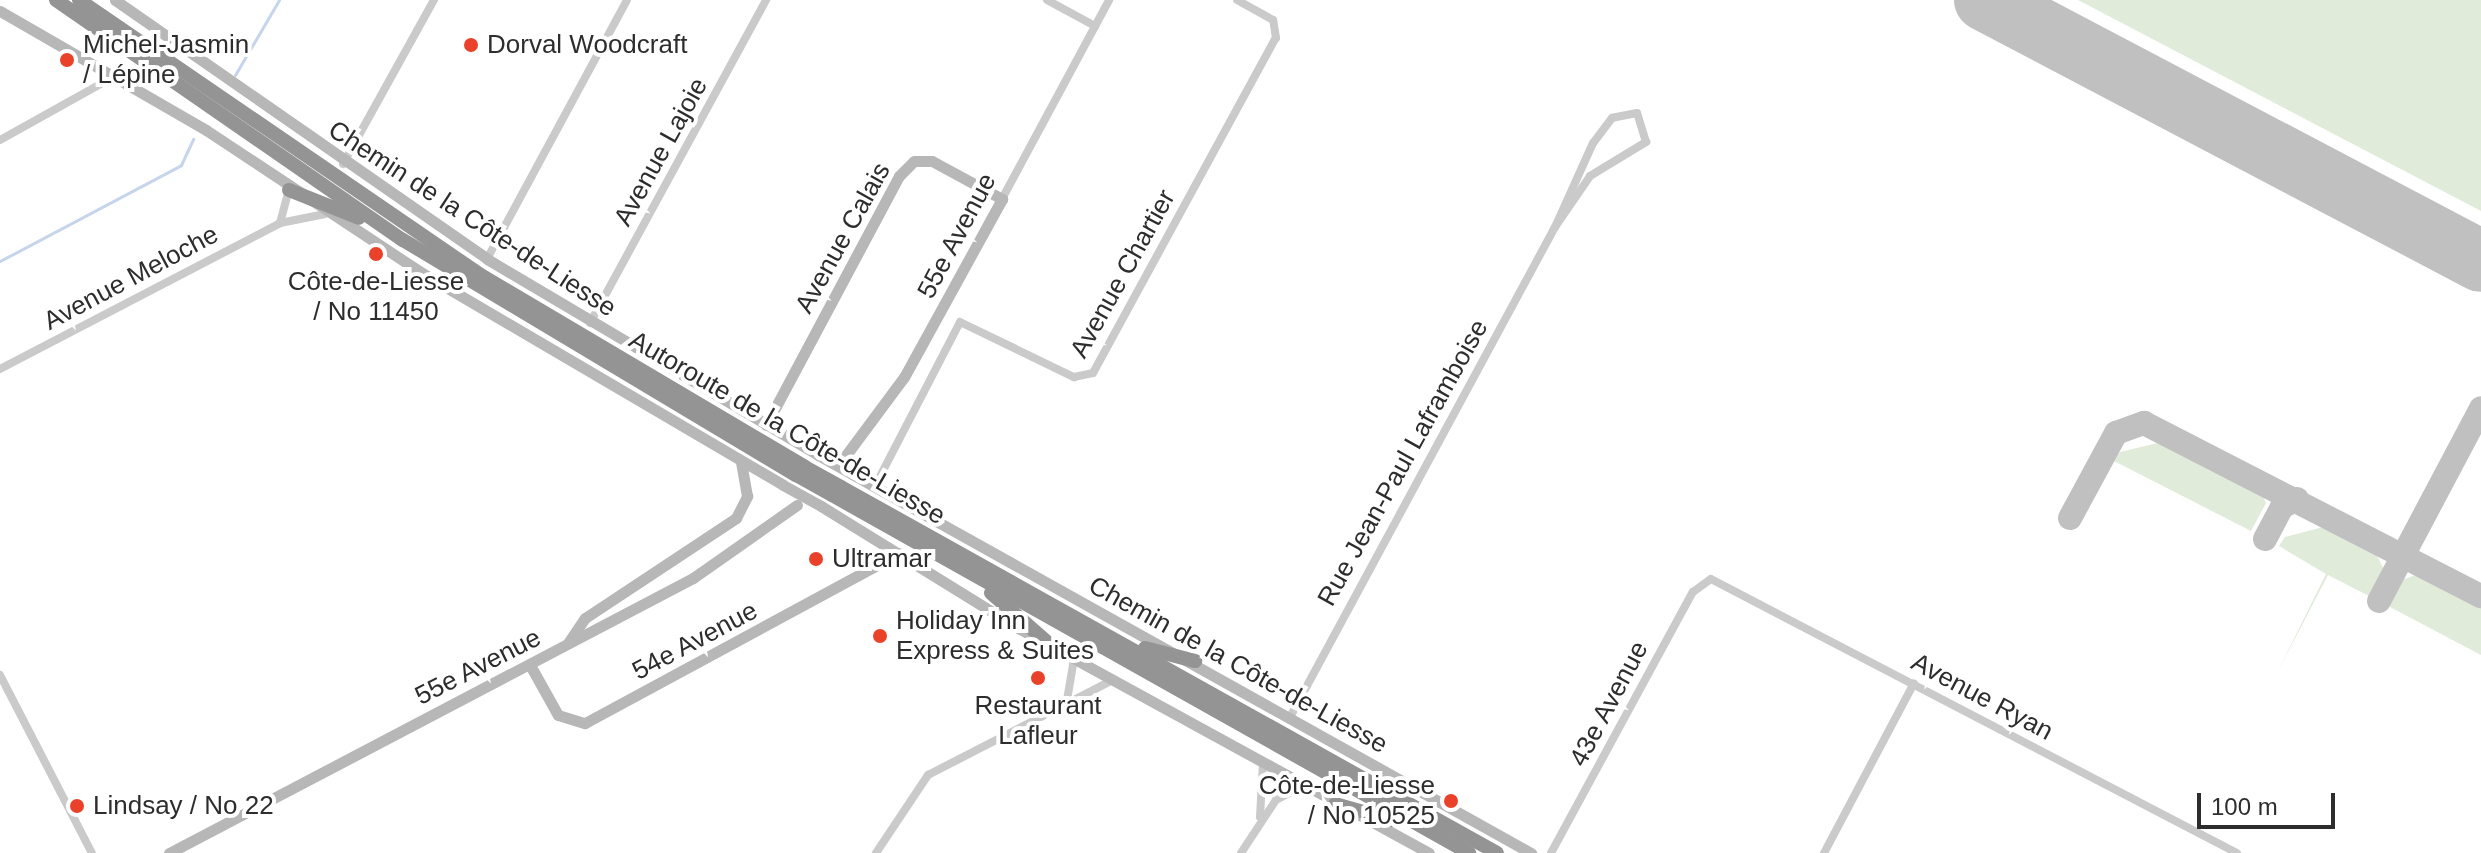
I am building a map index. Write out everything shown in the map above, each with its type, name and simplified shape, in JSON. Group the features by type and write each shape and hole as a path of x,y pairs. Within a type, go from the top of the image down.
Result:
{"highway":[{"name":"Autoroute de la Côte-de-Liesse","path":"56,0 403,240 800,471 1096,629 1497,853"},
{"name":"Autoroute de la Côte-de-Liesse","path":"81,0 484,277 800,471"},
{"path":"289,190 403,240"},
{"name":"Autoroute de la Côte-de-Liesse","path":"837,491 963,570 1469,853"},
{"path":"963,570 1053,647"},
{"path":"1096,629 1195,661"},
{"path":"1335,804 1451,843"}],"main road":[{"name":"Chemin de la Côte-de-Liesse","path":"115,0 343,164 590,323 874,488 1195,661 1289,719 1529,852"},
{"path":"0,11 115,76 325,214 741,462 821,506 1053,647 1429,853"},
{"name":"Avenue Calais","path":"766,425 908,165 932,161 1002,199"},
{"name":"55e Avenue","path":"843,459 904,377 1002,199"},
{"path":"565,647 585,618 736,518 747,496 741,462"},
{"name":"55e Avenue","path":"169,853 714,566 797,505"},
{"name":"54e Avenue","path":"530,665 558,715 585,723 899,553"}],"street":[{"path":"343,164 434,0"},
{"path":"487,259 627,0"},
{"name":"Avenue Lajoie","path":"590,323 766,0"},
{"path":"1047,0 1095,26 1109,0"},
{"name":"Avenue Chartier","path":"874,488 960,322 1074,377 1093,373 1276,38 1271,17 1237,0"},
{"name":"55e Avenue","path":"1002,199 1095,26"},
{"path":"0,140 115,76"},
{"name":"Rue Jean-Paul Laframboise","path":"1289,719 1555,227 1593,143 1612,118 1637,113 1648,132 1643,146 1590,176 1555,227"},
{"path":"280,223 289,190"},
{"name":"Avenue Meloche","path":"0,369 280,223 325,214"},
{"name":"Avenue Ryan","path":"1708,579 2237,853"},
{"name":"43e Avenue","path":"1551,853 1688,600 1708,579"},
{"path":"1067,700 1074,659"},
{"path":"0,675 92,853"},
{"path":"876,853 928,775 1067,700 1113,680"},
{"path":"1824,853 1914,683"},
{"path":"1241,853 1258,821 1267,790 1263,764"},
{"path":"1258,821 1279,797 1302,786"}],"green space":[{"path":"2078,0 2481,0 2481,211"},
{"path":"2166,441 2261,491 2266,503 2251,531 2114,461 2120,452"},
{"path":"2327,526 2375,551 2384,570 2369,596 2328,575 2278,671 2326,574 2279,546 2285,537"},
{"path":"2415,575 2481,607 2481,655 2388,606 2402,580"}],"waterway":[{"path":"235,75 279,0"},
{"path":"0,261 181,165 193,139"}],"taxiway":[{"path":"2313,173 2481,249"},
{"path":"2379,601 2481,408"},
{"path":"2070,518 2116,433 2144,423 2481,596"},
{"path":"2265,539 2282,507 2297,499"}],"runway":[{"path":"1985,0 2481,261"}],"place":[{"name":"Dorval Woodcraft","path":"471,45"},
{"name":"Michel-Jasmin / Lépine","path":"67,60"},
{"name":"Côte-de-Liesse / No 11450","path":"376,254"},
{"name":"Ultramar","path":"816,559"},
{"name":"Holiday Inn Express & Suites","path":"880,636"},
{"name":"Restaurant Lafleur","path":"1038,678"},
{"name":"Côte-de-Liesse / No 10525","path":"1451,801"},
{"name":"Lindsay / No 22","path":"77,806"}]}
